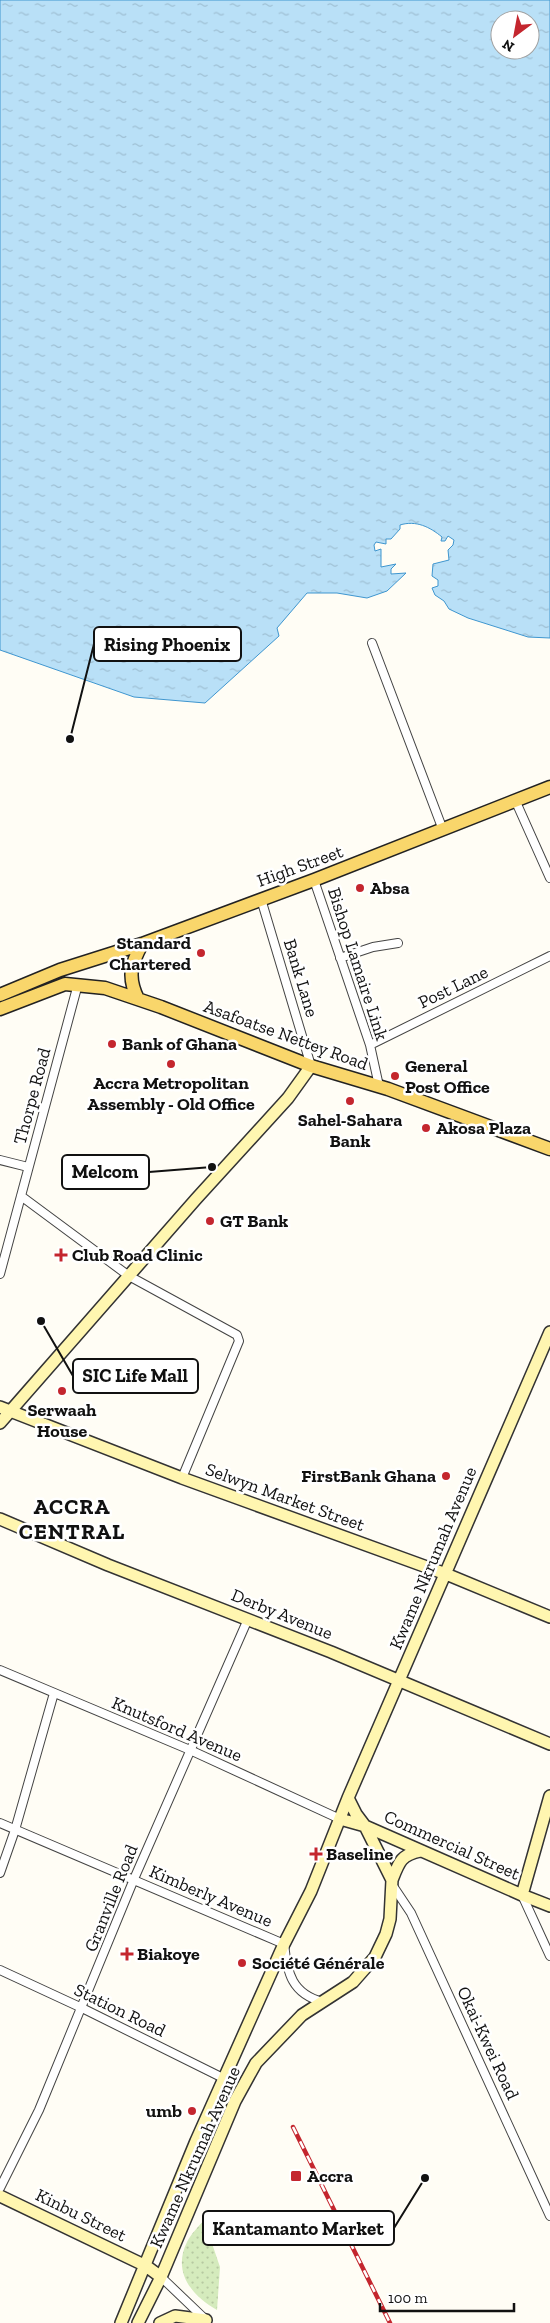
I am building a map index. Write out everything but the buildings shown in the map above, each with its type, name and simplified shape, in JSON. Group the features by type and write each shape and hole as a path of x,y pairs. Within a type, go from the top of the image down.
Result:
{"main road":[{"name":"High Street","path":"0,995 60,970 142,944 314,880 550,787"},
{"path":"138,999 130,978 131,968 142,944"},
{"path":"0,1009 65,984 60,970"},
{"name":"Asafoatse Nettey Road","path":"65,984 105,988 138,999 311,1066 379,1086 550,1149"},
{"path":"0,1423 4,1409 68,1348 129,1276 293,1093 311,1066"},
{"name":"Kwame Nkrumah Avenue","path":"121,2323 146,2266 196,2140 284,1944 310,1891 348,1798 550,1332"},
{"name":"Selwyn Market Street","path":"4,1409 182,1478 446,1574 550,1617"},
{"name":"Derby Avenue","path":"0,1519 108,1565 248,1619 550,1744"},
{"path":"522,1895 550,1796"},
{"path":"348,1798 365,1826 392,1883"},
{"name":"Commercial Street","path":"340,1819 365,1826 550,1906"},
{"path":"392,1883 400,1861 408,1854 420,1851"},
{"name":"Kwame Nkrumah Avenue","path":"138,2323 161,2277 235,2100 256,2063 302,2015 353,1982 375,1957 386,1934 390,1919 392,1883"},
{"name":"Kinbu Street","path":"0,2196 146,2266 161,2277"},
{"path":"160,2323 175,2316 208,2322"}],"street":[{"path":"372,643 443,830"},
{"path":"516,802 550,878"},
{"name":"Bishop Lamaire Link","path":"314,880 370,1045 379,1086"},
{"name":"Bank Lane","path":"261,899 311,1066"},
{"path":"340,958 373,947 398,943"},
{"name":"Post Lane","path":"370,1045 550,956"},
{"name":"Thorpe Road","path":"0,1274 78,984"},
{"path":"0,1160 28,1168"},
{"path":"21,1196 129,1276 237,1335 238,1338 182,1478"},
{"name":"Granville Road","path":"0,2188 39,2110 134,1879 248,1619"},
{"name":"Knutsford Avenue","path":"0,1670 190,1750 340,1819"},
{"path":"0,1873 15,1830 54,1693"},
{"name":"Kimberly Avenue","path":"0,1823 284,1944 287,1967 291,1978 299,1990 312,1999 324,2002"},
{"name":"Okai-Kwei Road","path":"392,1883 411,1913 550,2216"},
{"path":"522,1895 550,1956"},
{"name":"Station Road","path":"0,1970 82,2008 225,2079"},
{"path":"161,2277 208,2322"}],"green space":[{"path":"204,2220 220,2267 217,2310 200,2298 187,2282 183,2273 183,2253 187,2242"}],"water":[{"path":"0,0 550,0 550,638 528,637 468,618 449,609 444,601 435,595 432,588 438,586 438,580 432,576 433,564 449,560 448,550 453,545 454,540 448,536 445,541 441,541 442,537 433,530 412,523 400,525 400,529 391,539 386,539 386,544 376,542 374,545 375,551 381,549 381,567 396,564 391,569 391,574 406,573 387,591 367,598 337,593 307,593 277,628 279,636 205,703 134,697 0,650"}],"railway":[{"path":"293,2127 390,2323"}],"place":[{"name":"Rising Phoenix","path":"70,739"},
{"name":"Absa","path":"360,888"},
{"name":"Standard Chartered","path":"201,953"},
{"name":"Bank of Ghana","path":"112,1044"},
{"name":"Accra Metropolitan Assembly - Old Office","path":"171,1064"},
{"name":"General Post Office","path":"395,1076"},
{"name":"Sahel-Sahara Bank","path":"350,1101"},
{"name":"Akosa Plaza","path":"426,1128"},
{"name":"Melcom","path":"212,1167"},
{"name":"GT Bank","path":"210,1221"},
{"name":"Club Road Clinic","path":"61,1255"},
{"name":"SIC Life Mall","path":"41,1321"},
{"name":"Serwaah House","path":"62,1391"},
{"name":"FirstBank Ghana","path":"446,1476"},
{"name":"Baseline","path":"316,1854"},
{"name":"Biakoye","path":"127,1954"},
{"name":"Société Générale","path":"242,1963"},
{"name":"umb","path":"192,2111"},
{"name":"Accra","path":"296,2176"},
{"name":"Kantamanto Market","path":"425,2178"}],"district":[{"name":"ACCRA CENTRAL","path":"72,1518"}]}
